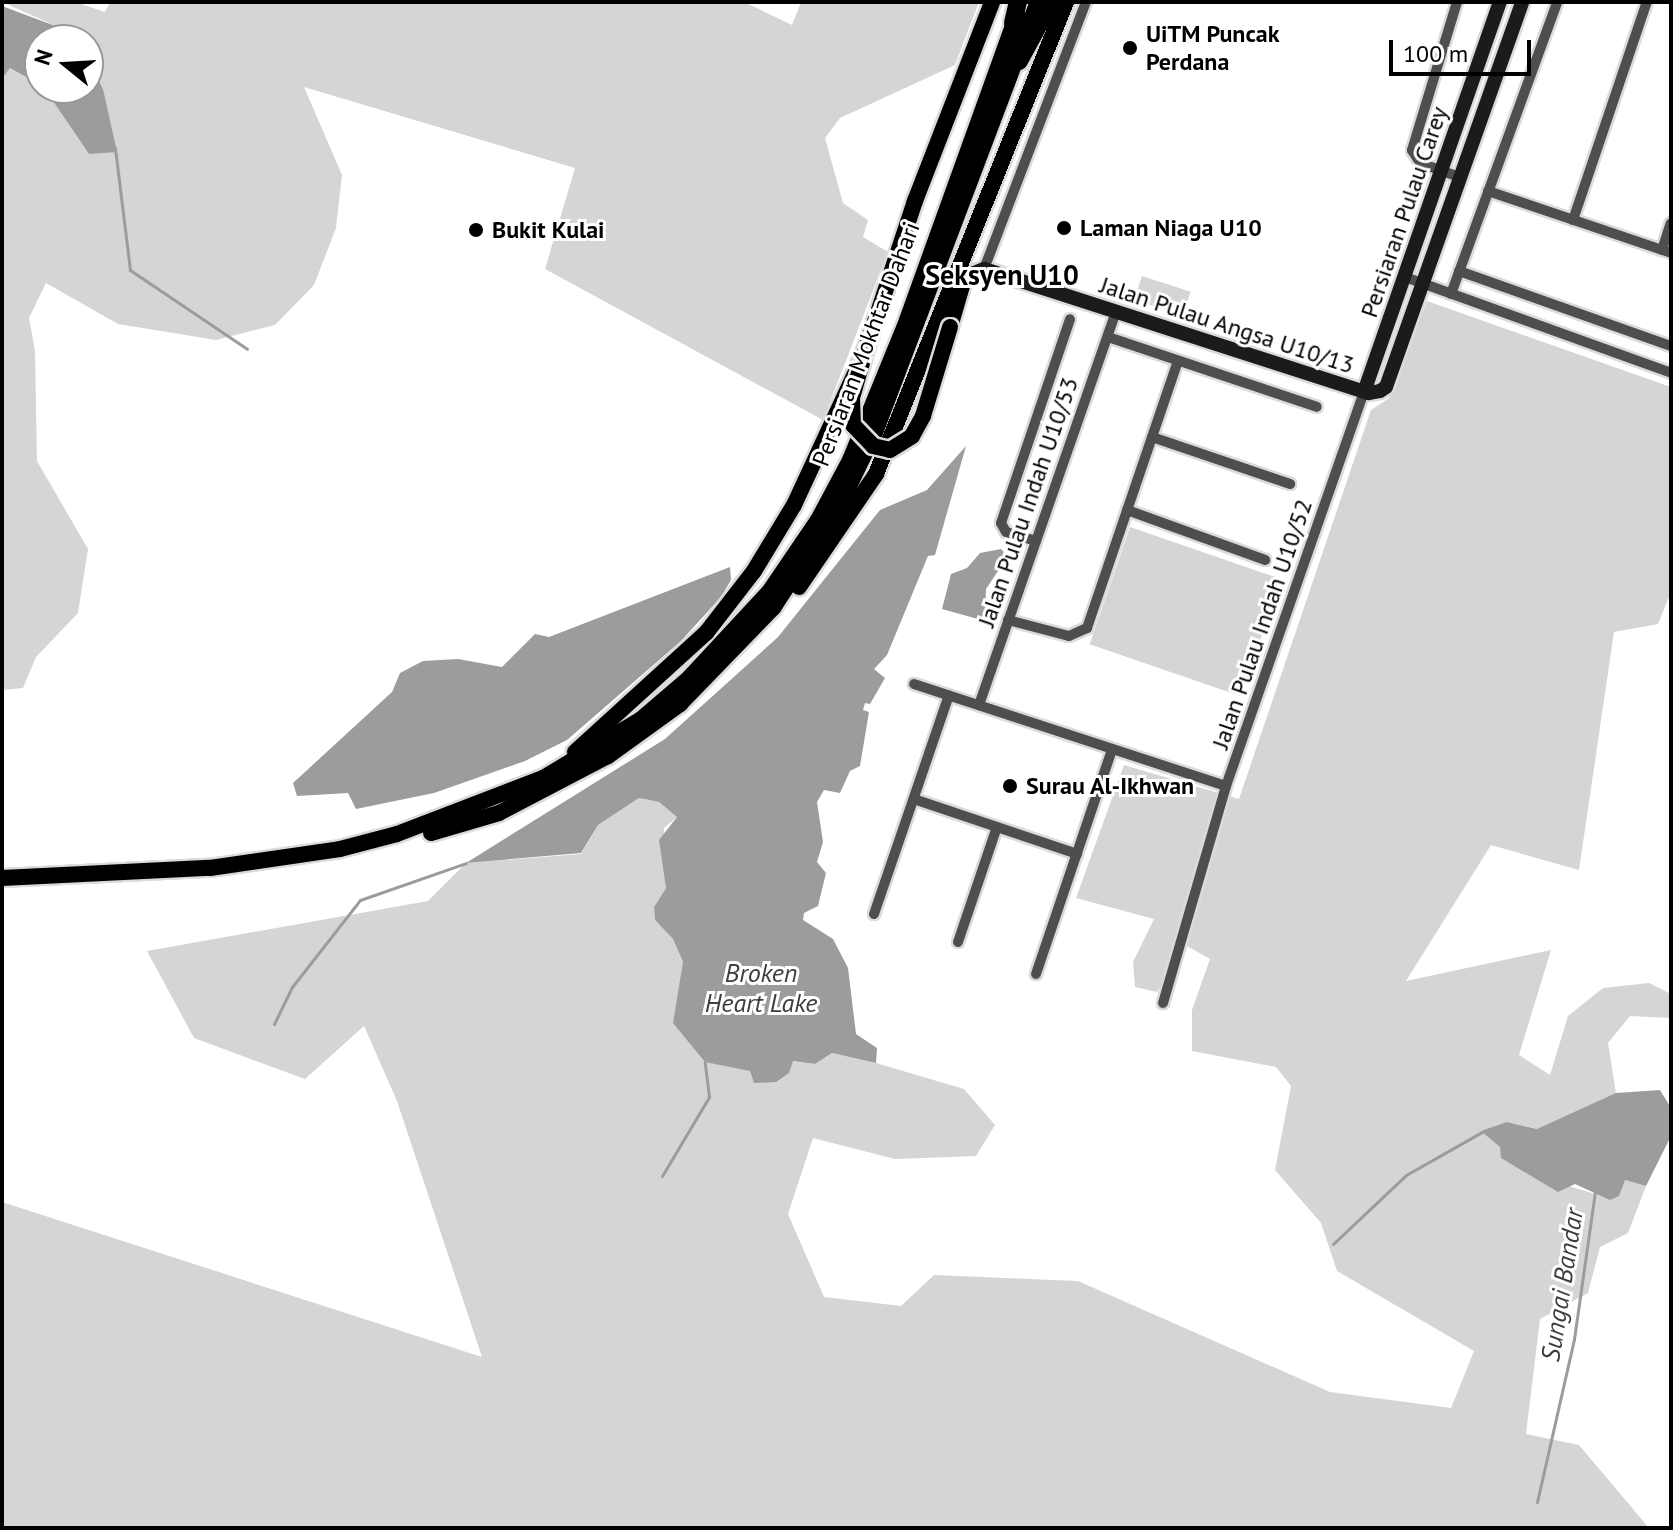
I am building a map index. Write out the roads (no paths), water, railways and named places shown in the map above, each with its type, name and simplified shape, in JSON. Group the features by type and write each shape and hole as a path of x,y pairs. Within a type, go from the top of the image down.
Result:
{"highway":[{"path":"1013,23 1020,2"},
{"path":"1019,61 1051,2"}],"main road":[{"path":"992,2 915,201 852,398 853,425 873,446 890,450 912,436 923,416 992,189"},
{"name":"Persiaran Mokhtar Dahari","path":"2,878 334,859 499,813 546,792 680,704 773,608 860,466 1019,61 1038,2"},
{"path":"773,608 818,564 876,474 1066,2"},
{"name":"Persiaran Mokhtar Dahari","path":"265,862 397,834 543,778 640,720 689,678 761,602 818,520 850,460 893,356 1013,23"},
{"path":"543,778 652,684 733,601 817,463 865,352"}],"street":[{"path":"964,277 984,269 1086,2"},
{"path":"1457,2 1412,150 1420,163 1459,177"},
{"name":"Persiaran Pulau Carey","path":"1364,392 1500,2"},
{"name":"Persiaran Pulau Carey","path":"1386,387 1522,2"},
{"path":"1451,294 1557,2"},
{"path":"1573,220 1647,2"},
{"path":"1488,191 1666,252 1671,223"},
{"name":"Jalan Pulau Angsa U10/13","path":"984,269 1364,392 1386,387"},
{"path":"1459,271 1671,346"},
{"path":"1405,277 1671,373"},
{"name":"Jalan Pulau Indah U10/53","path":"979,705 1116,312"},
{"path":"1036,541 1006,532 1001,523 1070,319"},
{"path":"1108,337 1317,407"},
{"path":"1008,620 1069,636 1087,628 1178,361"},
{"name":"Jalan Pulau Indah U10/52","path":"914,684 1226,786 1364,392"},
{"path":"1152,437 1290,484"},
{"path":"1127,510 1265,560"},
{"path":"874,914 949,695"},
{"path":"1036,974 1112,749"},
{"path":"1163,1003 1226,786"},
{"path":"914,799 1077,854"},
{"path":"958,942 997,827"}],"water":[{"path":"2,6 50,24 24,24 24,76 10,68 2,79"},
{"path":"104,94 117,152 89,154 55,104 104,104"},
{"name":"Broken Heart Lake","path":"966,446 935,555 928,556 887,655 874,669 885,678 863,710 869,712 860,766 850,771 840,793 824,790 817,802 823,842 817,862 826,873 818,906 804,913 803,920 833,939 848,968 856,1034 877,1048 876,1063 832,1053 815,1064 793,1061 789,1073 776,1082 754,1083 750,1071 705,1062 673,1023 683,962 673,939 655,920 654,907 666,888 659,840 677,817 659,802 639,798 598,825 581,853 466,863 665,739 778,637 880,510 927,490"},
{"path":"1001,549 1008,556 986,589 985,621 942,609 951,574 967,568 980,553"},
{"path":"730,567 731,580 721,597 681,641 567,740 525,761 434,793 356,809 348,793 297,796 293,783 392,692 400,673 423,661 458,659 502,667 535,634 549,637"},
{"path":"1660,1090 1671,1108 1671,1136 1646,1186 1625,1180 1619,1196 1610,1200 1575,1184 1558,1192 1501,1158 1500,1147 1481,1131 1507,1122 1537,1129 1616,1093"}],"waterway":[{"path":"115,148 130,270 247,349"},
{"path":"274,1024 292,987 360,900 466,863"},
{"path":"662,1176 709,1097 705,1062"},
{"path":"1333,1244 1406,1175 1482,1132"},
{"name":"Sungai Bandar","path":"1537,1502 1574,1339 1595,1191"}],"place":[{"name":"UiTM Puncak Perdana","path":"1130,48"},
{"name":"Laman Niaga U10","path":"1064,228"},
{"name":"Bukit Kulai","path":"476,230"},
{"name":"Surau Al-Ikhwan","path":"1010,786"}],"district":[{"name":"Seksyen U10","path":"1002,275"}]}
